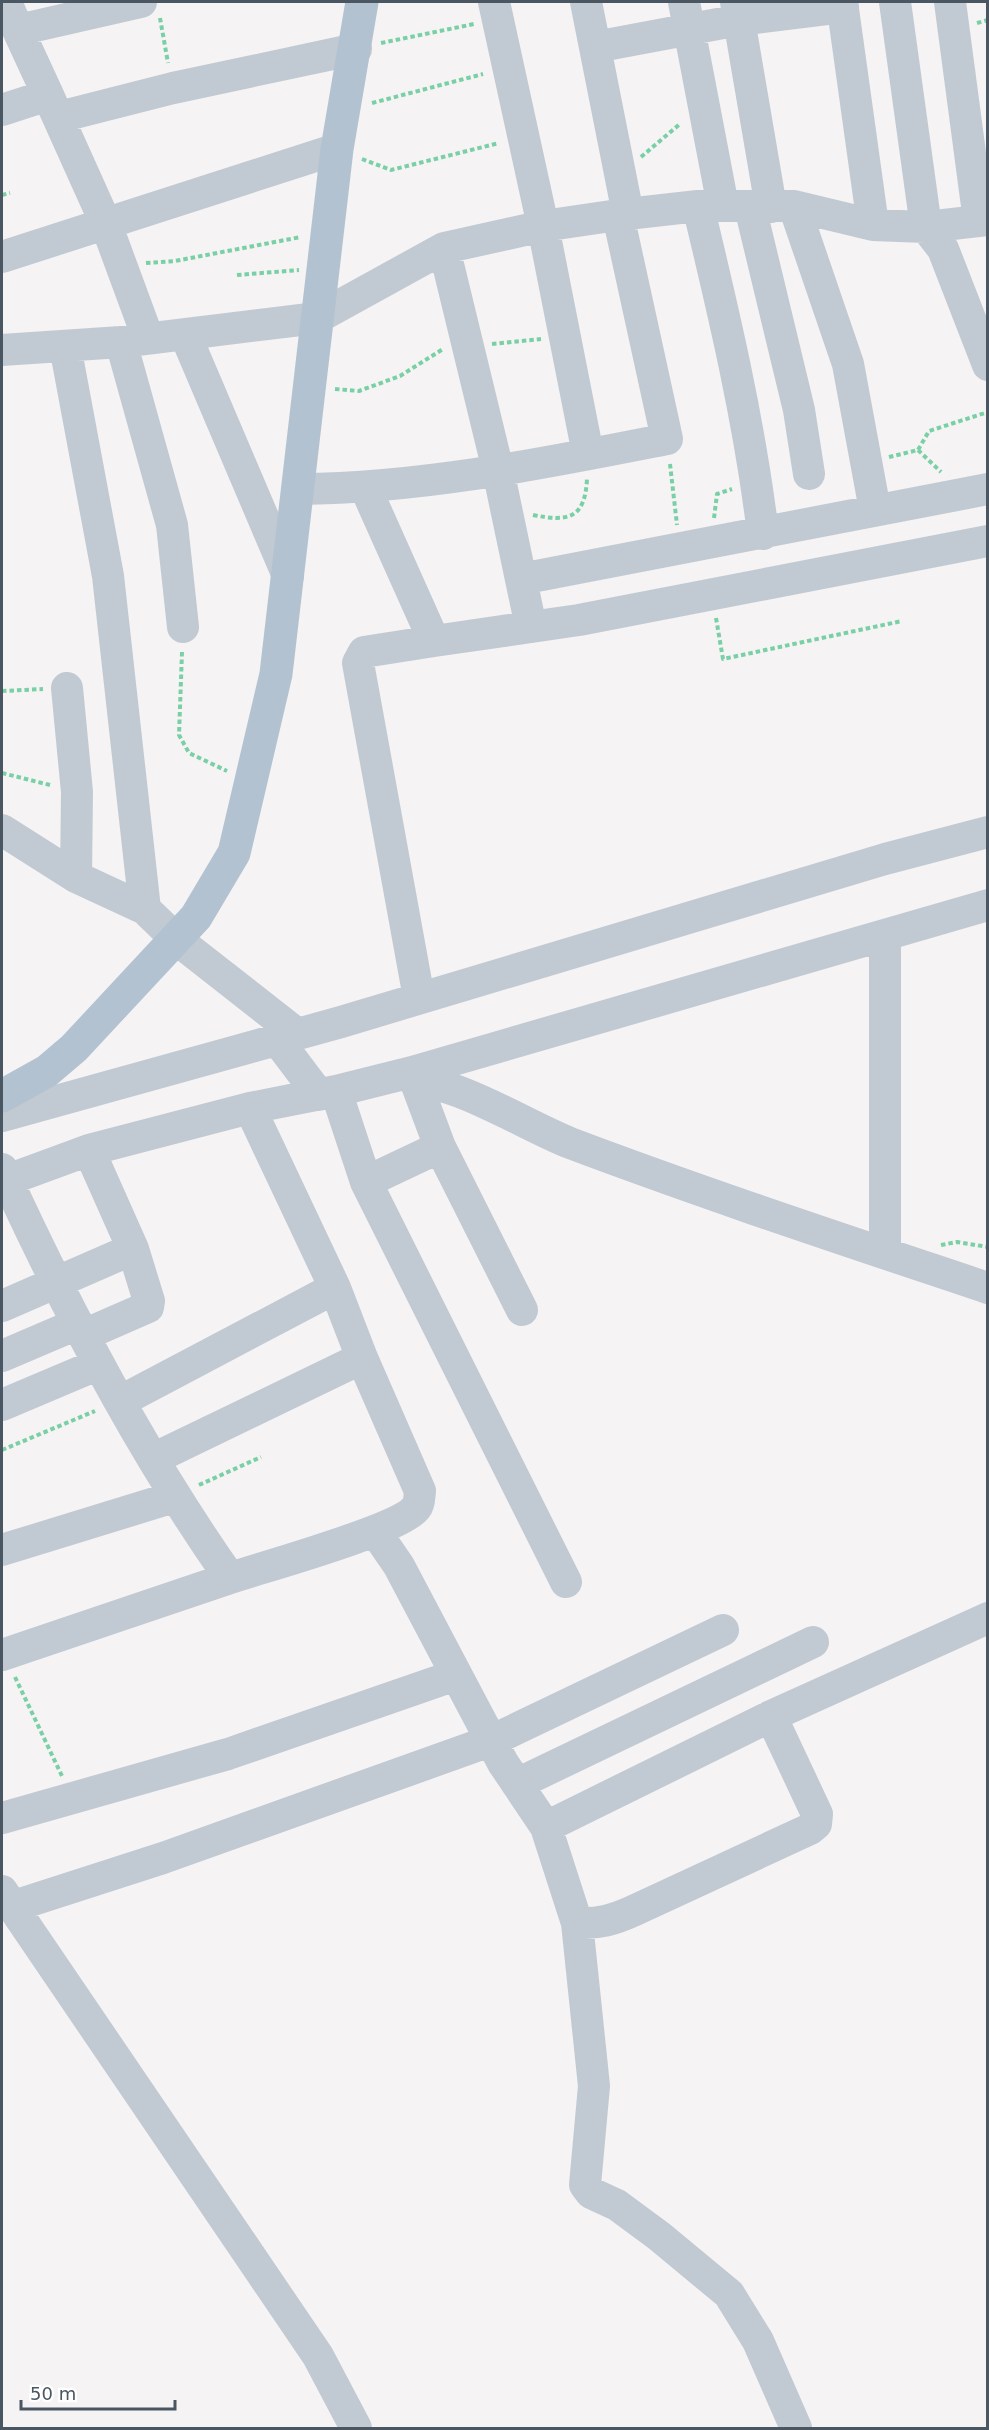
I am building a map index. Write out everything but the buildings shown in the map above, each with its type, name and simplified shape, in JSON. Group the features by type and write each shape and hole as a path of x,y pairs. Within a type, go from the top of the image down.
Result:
{"main road":[{"path":"2,1096 47,1071 74,1048 196,917 234,854 276,674 337,149 356,49 362,2"}],"street":[{"path":"299,489 366,489 417,484 667,439 623,214 622,173 586,2"},
{"path":"895,2 926,226 943,249 987,365"},
{"path":"2,350 134,340 317,318 444,248 543,226 623,214 747,206 873,225 926,226 983,221 950,2"},
{"path":"595,47 687,15 843,4 873,225"},
{"path":"150,7 12,16 54,106 117,254 134,340 145,432 161,477 172,525 183,627"},
{"path":"496,10 543,226 588,454"},
{"path":"738,11 753,98 747,206 716,278 757,484 763,534"},
{"path":"687,15 703,104 747,206 799,410 809,474"},
{"path":"2,110 54,106 173,88 356,49"},
{"path":"703,104 753,98"},
{"path":"2,257 337,149"},
{"path":"747,206 848,364 875,510"},
{"path":"444,248 498,470 531,627"},
{"path":"185,334 288,576"},
{"path":"65,346 108,576 145,909"},
{"path":"366,489 434,641"},
{"path":"521,579 679,546 763,534 987,489"},
{"path":"419,998 358,663 364,652 531,627 987,541"},
{"path":"67,688 77,792 76,877"},
{"path":"2,830 76,877 145,909 286,1035 327,1093 366,1182 566,1582"},
{"path":"2,1116 419,998 874,863 987,832"},
{"path":"230,1578 174,1497 80,1330 3,1177 89,1150 250,1108 413,1076 987,905"},
{"path":"885,935 885,1252"},
{"path":"413,1076 440,1147 522,1310"},
{"path":"413,1076 451,1088 538,1130 663,1178 987,1288"},
{"path":"3,1655 375,1531 415,1510 420,1491 362,1358 335,1288 250,1108"},
{"path":"366,1182 440,1147"},
{"path":"2,1356 148,1307 148,1293 133,1249 89,1150"},
{"path":"2,1306 133,1249"},
{"path":"121,1401 335,1288"},
{"path":"153,1459 362,1358"},
{"path":"2,1405 99,1364"},
{"path":"2,1550 174,1497"},
{"path":"375,1531 399,1566 517,1784 546,1827 577,1923 594,2086 585,2185 591,2193 617,2205 659,2236 729,2294 758,2341 796,2428"},
{"path":"546,1827 771,1716 987,1618"},
{"path":"356,2428 318,2356 6,1899 163,1858 493,1740 723,1630"},
{"path":"517,1784 813,1642"},
{"path":"2,1818 71,1796 228,1754 456,1675"},
{"path":"577,1923 606,1923 816,1824 816,1814 771,1716"}],"path":[{"path":"150,7 173,88"},
{"path":"356,49 496,10"},
{"path":"343,111 507,68"},
{"path":"622,173 703,104"},
{"path":"337,149 391,170 523,137"},
{"path":"2,195 10,193"},
{"path":"117,254 138,264 175,261 328,232"},
{"path":"237,275 323,268"},
{"path":"310,386 359,391 400,376"},
{"path":"918,450 929,431 987,411"},
{"path":"667,439 679,546"},
{"path":"505,510 556,519 577,513 586,501 588,454"},
{"path":"716,540 714,509 717,494 725,490 757,484"},
{"path":"712,593 723,659 902,621"},
{"path":"183,627 179,735 189,753 252,783"},
{"path":"2,691 67,688"},
{"path":"2,773 77,792"},
{"path":"2,1450 121,1401"},
{"path":"174,1497 261,1457"},
{"path":"3,1655 71,1796"}]}
